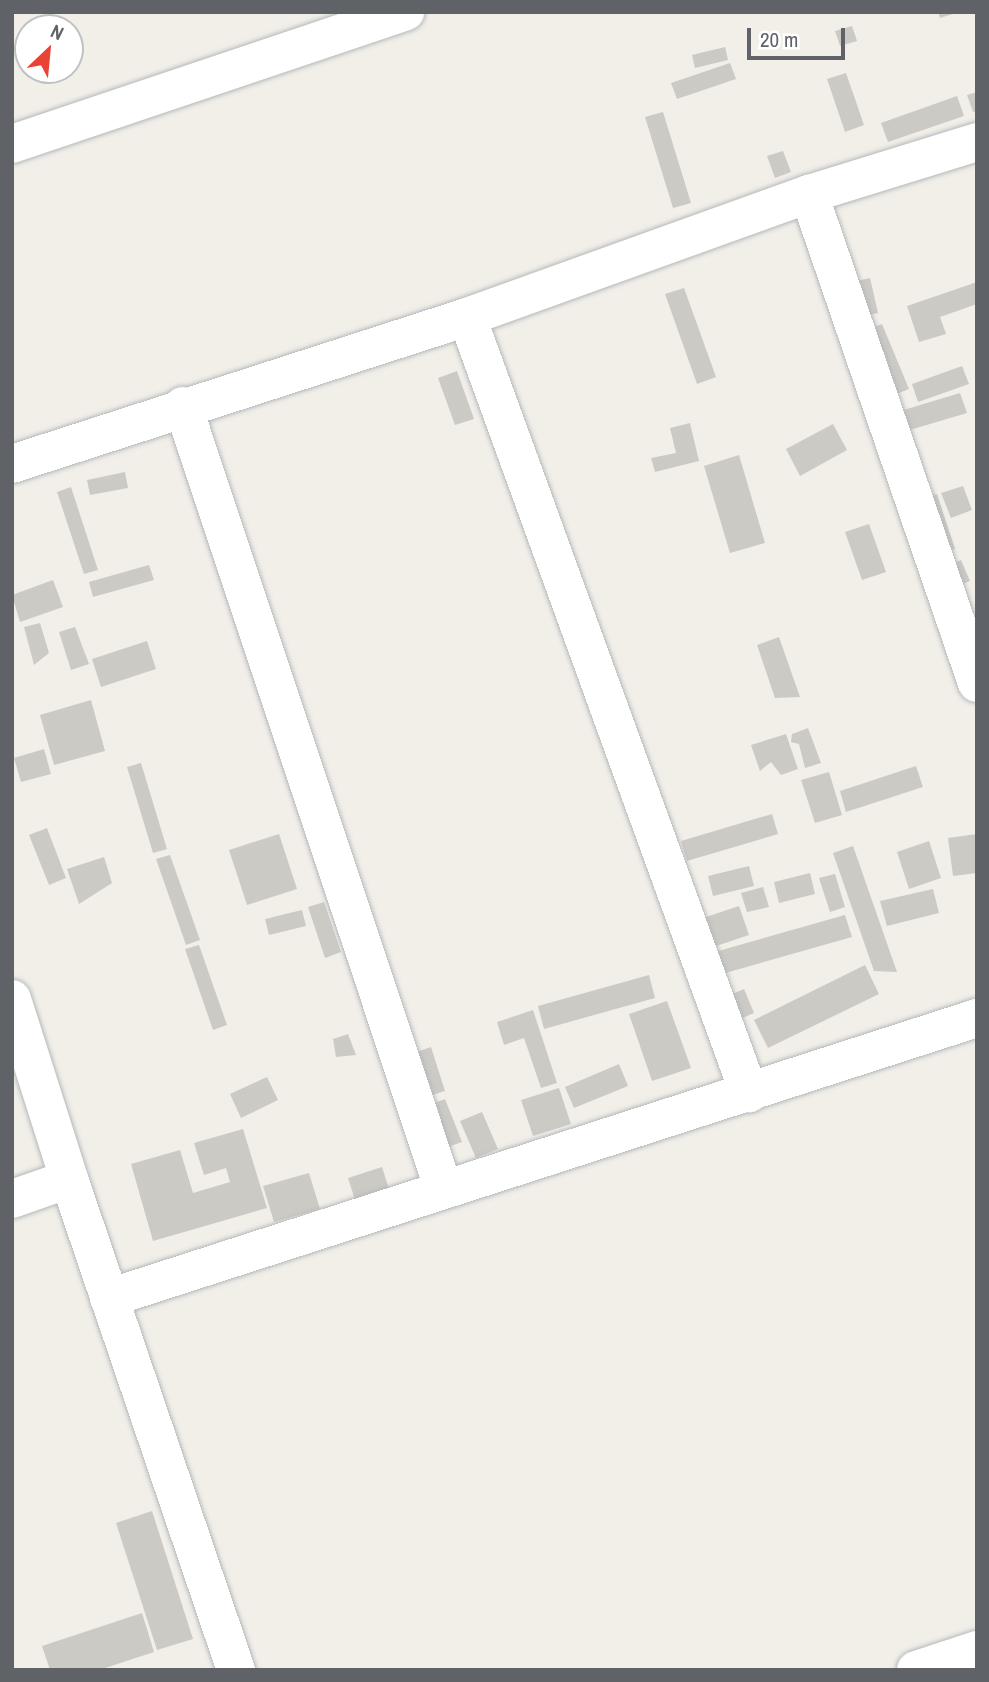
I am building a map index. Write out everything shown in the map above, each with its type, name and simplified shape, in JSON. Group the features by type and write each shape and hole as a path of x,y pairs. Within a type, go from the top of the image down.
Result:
{"street":[{"path":"12,144 405,12"},
{"path":"12,464 183,406 467,317 809,194 977,142"},
{"path":"809,194 977,682"},
{"path":"467,317 749,1093"},
{"path":"183,406 444,1190"},
{"path":"12,999 69,1179 236,1670"},
{"path":"109,1298 977,1018"},
{"path":"12,1199 69,1179"},
{"path":"916,1670 977,1650"}],"building":[{"path":"938,12 956,12 956,13 940,18"},
{"path":"852,26 857,41 840,46 835,31"},
{"path":"725,47 728,60 695,68 692,55"},
{"path":"730,63 736,79 677,99 671,83"},
{"path":"846,73 864,125 845,132 827,79"},
{"path":"977,92 977,111 973,112 967,95"},
{"path":"957,96 964,116 888,142 881,123"},
{"path":"663,112 691,203 673,208 645,117"},
{"path":"783,151 791,172 775,178 767,156"},
{"path":"870,278 878,313 860,317 852,282"},
{"path":"977,282 977,304 940,317 946,334 919,342 907,306"},
{"path":"684,288 716,377 697,384 665,294"},
{"path":"882,324 909,389 889,397 863,331"},
{"path":"962,366 969,384 918,402 912,384"},
{"path":"457,371 474,419 455,425 438,378"},
{"path":"960,393 967,413 903,432 897,412"},
{"path":"690,423 699,461 655,472 651,458 676,453 670,428"},
{"path":"833,424 847,450 800,476 786,449"},
{"path":"739,455 765,543 730,553 704,466"},
{"path":"125,472 128,488 90,495 87,480"},
{"path":"963,486 972,510 951,518 941,493"},
{"path":"71,487 98,570 84,574 57,492"},
{"path":"937,494 955,549 938,554 920,499"},
{"path":"869,524 886,572 862,580 845,532"},
{"path":"961,560 970,581 952,588 944,568"},
{"path":"149,565 154,580 93,597 89,582"},
{"path":"53,580 63,607 20,622 12,595"},
{"path":"40,623 49,653 34,665 24,627"},
{"path":"75,627 89,664 71,670 59,632"},
{"path":"779,637 800,697 775,698 757,645"},
{"path":"147,641 156,669 101,687 92,659"},
{"path":"91,700 105,751 54,765 40,715"},
{"path":"808,728 821,763 805,768 799,744 791,742 792,734"},
{"path":"786,734 798,769 781,775 771,762 760,771 751,745"},
{"path":"44,749 51,774 21,782 14,758"},
{"path":"141,763 167,849 153,853 127,767"},
{"path":"916,766 923,787 846,812 840,791"},
{"path":"829,772 842,815 815,823 801,780"},
{"path":"772,814 778,834 687,861 681,841"},
{"path":"47,828 66,878 49,885 29,835"},
{"path":"279,834 297,889 247,905 229,850"},
{"path":"977,834 977,873 953,876 948,838"},
{"path":"929,841 941,878 909,889 897,852"},
{"path":"853,846 897,972 874,971 833,853"},
{"path":"170,855 200,940 186,945 156,859"},
{"path":"104,857 112,883 79,904 67,869"},
{"path":"749,866 754,886 713,896 708,876"},
{"path":"810,873 815,894 779,903 774,882"},
{"path":"835,874 845,907 830,912 819,878"},
{"path":"763,887 769,907 747,912 741,893"},
{"path":"933,889 939,913 887,926 880,901"},
{"path":"324,902 341,952 325,958 308,907"},
{"path":"739,906 749,935 713,947 703,918"},
{"path":"302,910 306,926 269,935 265,919"},
{"path":"845,915 852,937 722,974 715,952"},
{"path":"199,945 227,1025 213,1030 185,949"},
{"path":"865,965 879,994 768,1048 754,1020"},
{"path":"649,975 655,998 544,1029 538,1006"},
{"path":"744,989 754,1013 735,1021 725,997"},
{"path":"667,1001 691,1068 652,1081 629,1014"},
{"path":"533,1010 557,1083 541,1088 524,1038 504,1045 497,1022"},
{"path":"348,1034 356,1055 336,1057 333,1039"},
{"path":"431,1047 445,1091 429,1096 414,1053"},
{"path":"619,1064 628,1086 574,1108 565,1087"},
{"path":"267,1077 278,1100 241,1118 230,1094"},
{"path":"559,1088 571,1124 533,1136 521,1100"},
{"path":"445,1099 462,1142 445,1148 429,1105"},
{"path":"482,1112 498,1149 476,1158 460,1121"},
{"path":"243,1129 267,1208 153,1241 131,1164 180,1150 193,1193 230,1182 226,1168 204,1175 194,1143"},
{"path":"382,1167 390,1192 356,1203 348,1178"},
{"path":"309,1173 320,1209 274,1222 263,1186"},
{"path":"152,1511 193,1639 157,1650 116,1523"},
{"path":"142,1613 154,1652 99,1670 50,1670 42,1646"}]}
